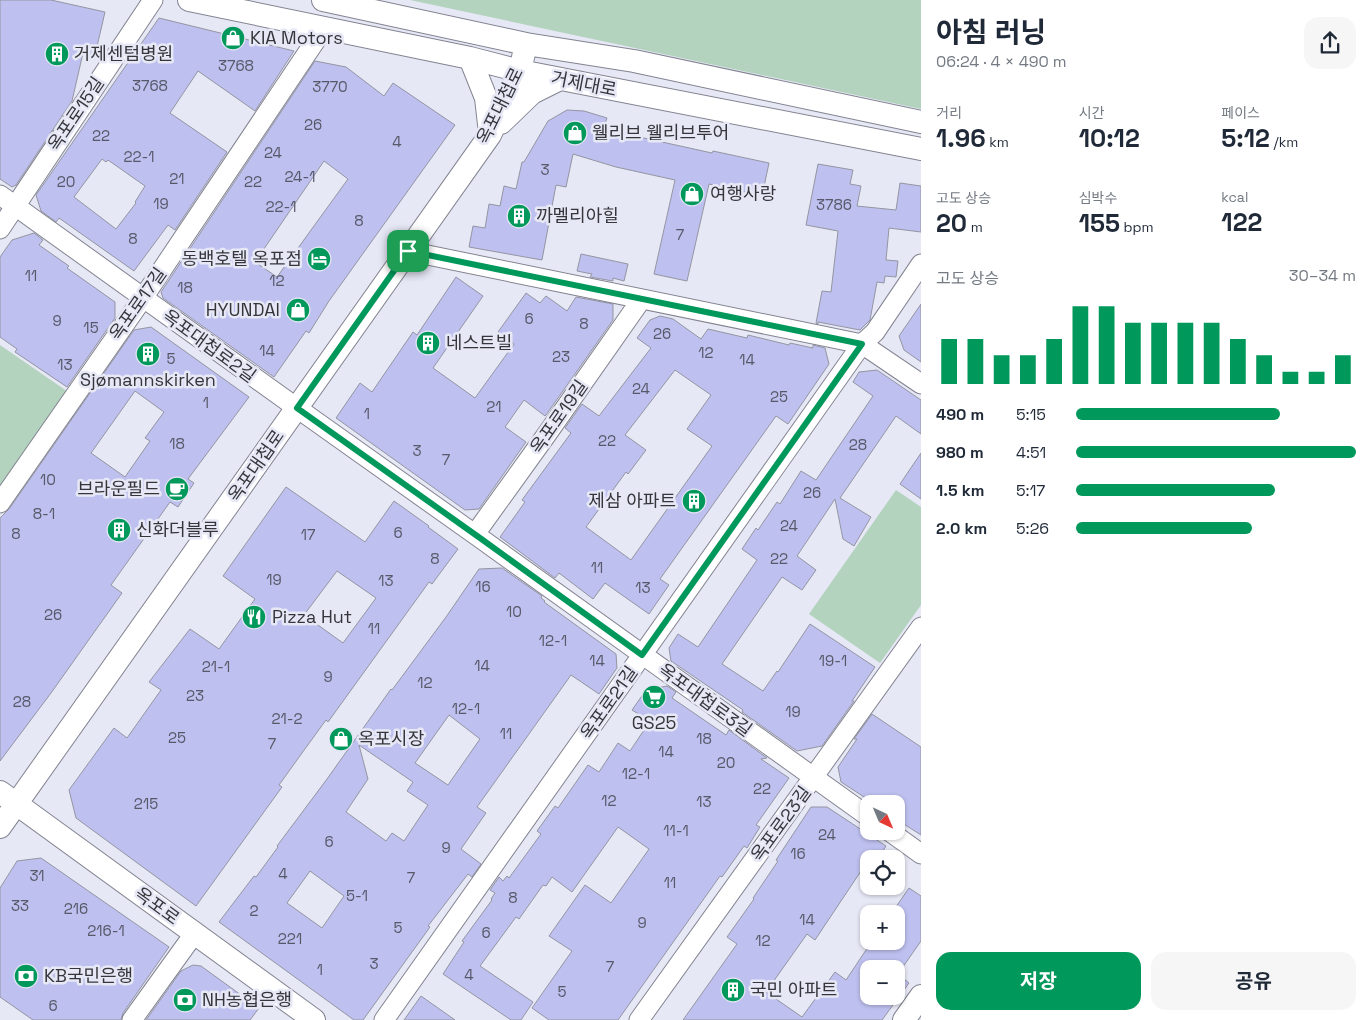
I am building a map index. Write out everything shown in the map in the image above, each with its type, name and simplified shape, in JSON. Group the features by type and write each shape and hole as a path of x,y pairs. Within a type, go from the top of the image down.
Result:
{"street":[{"name":"옥포로15길","path":"0,229 8,201 153,0"},
{"name":"거제대로","path":"189,0 470,58 520,71 921,150"},
{"name":"거제대로","path":"323,0 526,44 634,61 921,122"},
{"name":"옥포로17길","path":"0,502 143,298 324,28"},
{"name":"옥포대첩로","path":"0,828 8,798 297,408 490,135 520,71 526,44"},
{"path":"470,58 486,98 490,135"},
{"path":"490,135 532,93 560,79"},
{"name":"옥포대첩로2길","path":"8,201 297,408"},
{"path":"408,251 862,344 921,384"},
{"name":"옥포로21길","path":"384,1020 862,344 875,332 921,264"},
{"name":"옥포로19길","path":"475,534 640,300"},
{"name":"옥포대첩로3길","path":"297,408 860,812"},
{"name":"옥포로23길","path":"639,1020 921,627"},
{"name":"옥포로","path":"8,798 314,1020"},
{"path":"901,840 921,854"},
{"path":"132,1020 194,934"},
{"path":"904,1020 921,996"}],"green space":[{"path":"410,0 921,0 921,109"},
{"path":"0,345 74,396 0,503"},
{"path":"896,490 921,507 921,605 880,663 809,614"}],"building":[{"path":"0,0 51,0 105,12 95,55 83,53 72,101 16,185 12,187 0,179"},
{"path":"159,18 294,51 255,111 198,71 170,113 227,152 175,230 168,225 134,271 59,218 56,222 41,211 36,195","holes":["102,159 106,162 108,160 145,186 136,203 116,229 74,197"]},
{"path":"315,61 346,67 384,96 393,83 455,125 329,301 309,333 306,331 274,377 163,298 161,292","holes":["324,161 348,179 277,277 255,262"]},
{"path":"567,110 584,111 607,118 603,129 712,153 713,151 769,163 762,196 709,184 687,281 654,274 675,180 616,167 573,154 566,187 556,185 542,260 469,247 473,226 485,228 489,204 500,206 504,186 516,189 522,162 524,162 548,121"},
{"path":"818,164 853,170 850,184 861,186 857,206 896,210 900,183 921,186 921,232 889,228 886,260 898,261 896,277 885,276 884,283 877,282 870,320 860,330 816,323 822,291 831,292 838,231 806,225"},
{"path":"34,233 43,240 39,245 69,266 67,268 115,302 115,318 67,387 15,352 17,349 0,337 0,257 12,240"},
{"path":"581,254 628,264 624,281 613,278 613,281 590,277 592,274 577,271"},
{"path":"456,277 483,296 433,368 475,398 514,344 498,332 526,293 540,303 546,296 567,311 576,297 613,304 613,320 546,415 524,400 505,427 526,442 479,509 465,510 336,418 360,383 372,392 413,332 417,335"},
{"path":"921,304 921,362 904,350 899,336"},
{"path":"660,316 673,319 701,339 708,329 747,338 748,335 789,345 790,343 813,348 813,345 825,348 829,364 788,424 776,416 660,579 669,585 649,614 605,583 593,599 559,573 555,578 500,537 525,502 522,500 571,433 565,428 582,404 599,416 651,348 637,338 650,320","holes":["675,370 711,395 687,429 712,446 631,560 586,527 626,472 628,474 646,450 625,435"]},
{"path":"151,327 249,397 188,479 194,483 178,507 170,502 111,585 122,593 0,761 0,518 9,509 134,330","holes":["135,391 164,412 145,438 150,441 125,477 91,453"]},
{"path":"877,370 921,400 921,434 896,416 840,498 871,517 854,546 843,539 835,499 797,556 816,570 802,590 782,577 722,664 763,691 810,624 875,667 852,701 854,701 822,746 797,751 742,712 743,710 671,661 669,648 678,634 698,647 757,560 742,549 777,502 780,504 801,471 816,480 873,396 853,382 859,372"},
{"path":"921,453 921,499 900,484"},
{"path":"286,487 365,542 394,501 458,549 432,584 429,582 328,722 326,720 279,785 282,787 196,906 76,818 69,790 114,728 127,738 161,690 149,682 190,629 219,649 255,599 223,576","holes":["337,571 376,598 343,643 304,615"]},
{"path":"502,568 542,596 541,598 544,602 616,654 617,668 599,694 571,675 477,807 486,813 461,849 481,864 472,877 468,874 428,926 430,927 363,1020 354,1020 219,922 254,876 256,877 479,569","holes":["449,715 480,739 448,785 415,763","359,745 413,782 407,791 428,805 404,841 392,833 386,841 346,812 368,779","310,871 344,896 322,928 287,903"]},
{"path":"667,686 676,692 672,698 726,735 729,730 767,758 761,759 789,778 756,825 760,827 747,848 744,846 722,877 720,876 618,1020 549,1020 532,1008 572,951 549,936 585,885 611,903 649,849 618,827 572,892 552,877 546,886 543,885 519,919 516,917 480,966 533,1002 521,1020 511,1020 443,974 464,942 462,941 492,900 495,893 490,890 499,877 503,881 507,876 509,878 541,834 537,831 555,806 558,808 588,765 599,772 618,743 630,751 650,721 632,710 646,690"},
{"path":"872,714 921,747 921,835 905,825 905,795 861,795 841,782 838,767 857,739 854,739"},
{"path":"811,807 827,807 860,829 860,840 877,840 886,846 884,850 860,850 860,872 815,940 807,934 766,992 802,1017 835,972 846,980 866,950 905,950 905,905 897,905 909,888 921,896 921,941 905,964 905,960 860,960 860,1005 893,1005 882,1020 683,1020 737,944 727,937 778,861 776,860"},
{"path":"41,858 169,947 123,1013 121,1020 33,1020 0,997 0,888 17,861"},
{"name":"NH농협은행","path":"193,965 201,966 259,1008 250,1020 146,1020 181,971"},
{"path":"905,980 909,983 905,988"},
{"path":"421,996 455,1020 404,1020"}],"place":[{"name":"KIA Motors","path":"233,38"},
{"name":"거제센텀병원","path":"57,54"},
{"name":"웰리브 웰리브투어","path":"575,133"},
{"name":"여행사랑","path":"692,194"},
{"name":"까멜리아힐","path":"519,216"},
{"name":"동백호텔 옥포점","path":"319,259"},
{"name":"HYUNDAI","path":"298,310"},
{"name":"네스트빌","path":"428,343"},
{"name":"Sjømannskirken","path":"148,354"},
{"name":"브라운필드","path":"177,489"},
{"name":"제삼 아파트","path":"694,501"},
{"name":"신화더블루","path":"119,530"},
{"name":"Pizza Hut","path":"254,617"},
{"name":"GS25","path":"654,697"},
{"name":"옥포시장","path":"341,739"},
{"name":"KB국민은행","path":"26,976"},
{"name":"국민 아파트","path":"733,990"},
{"name":"NH농협은행","path":"185,1000"}],"route":[{"path":"408,251 862,344 642,655 297,408 408,251"}]}
